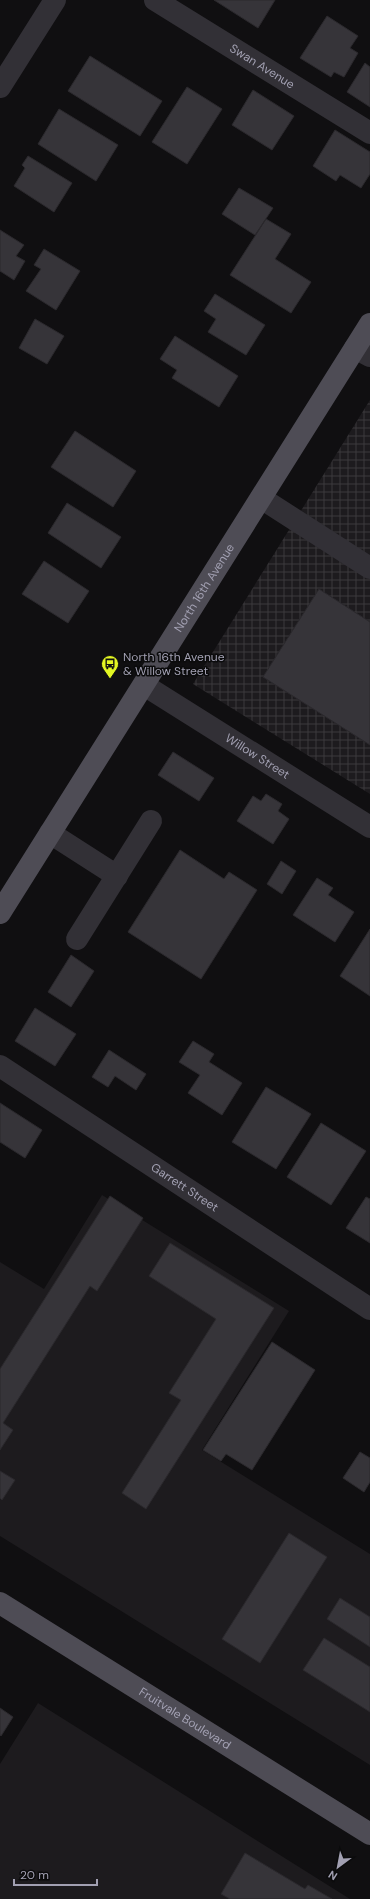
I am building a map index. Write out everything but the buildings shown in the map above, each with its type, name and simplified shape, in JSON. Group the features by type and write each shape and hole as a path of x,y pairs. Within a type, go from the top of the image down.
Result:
{"main road":[{"name":"North 16th Avenue","path":"0,913 261,498 363,352 370,324"},
{"name":"Fruitvale Boulevard","path":"0,1604 370,1834"}],"street":[{"path":"0,87 55,0"},
{"name":"Swan Avenue","path":"154,0 370,133"},
{"path":"261,498 370,568"},
{"name":"Willow Street","path":"144,685 370,827"},
{"path":"77,939 152,821"},
{"path":"50,833 117,876"},
{"name":"Garrett Street","path":"0,1066 370,1308"}],"shaded area":[{"path":"370,400 370,794 193,684"},
{"path":"102,1195 289,1311 202,1450 370,1554 370,1765 0,1536 0,1262 44,1289"},
{"path":"38,1703 350,1899 0,1899 0,1764"}],"place":[{"name":"North 16th Avenue & Willow Street","path":"110,679"}]}
